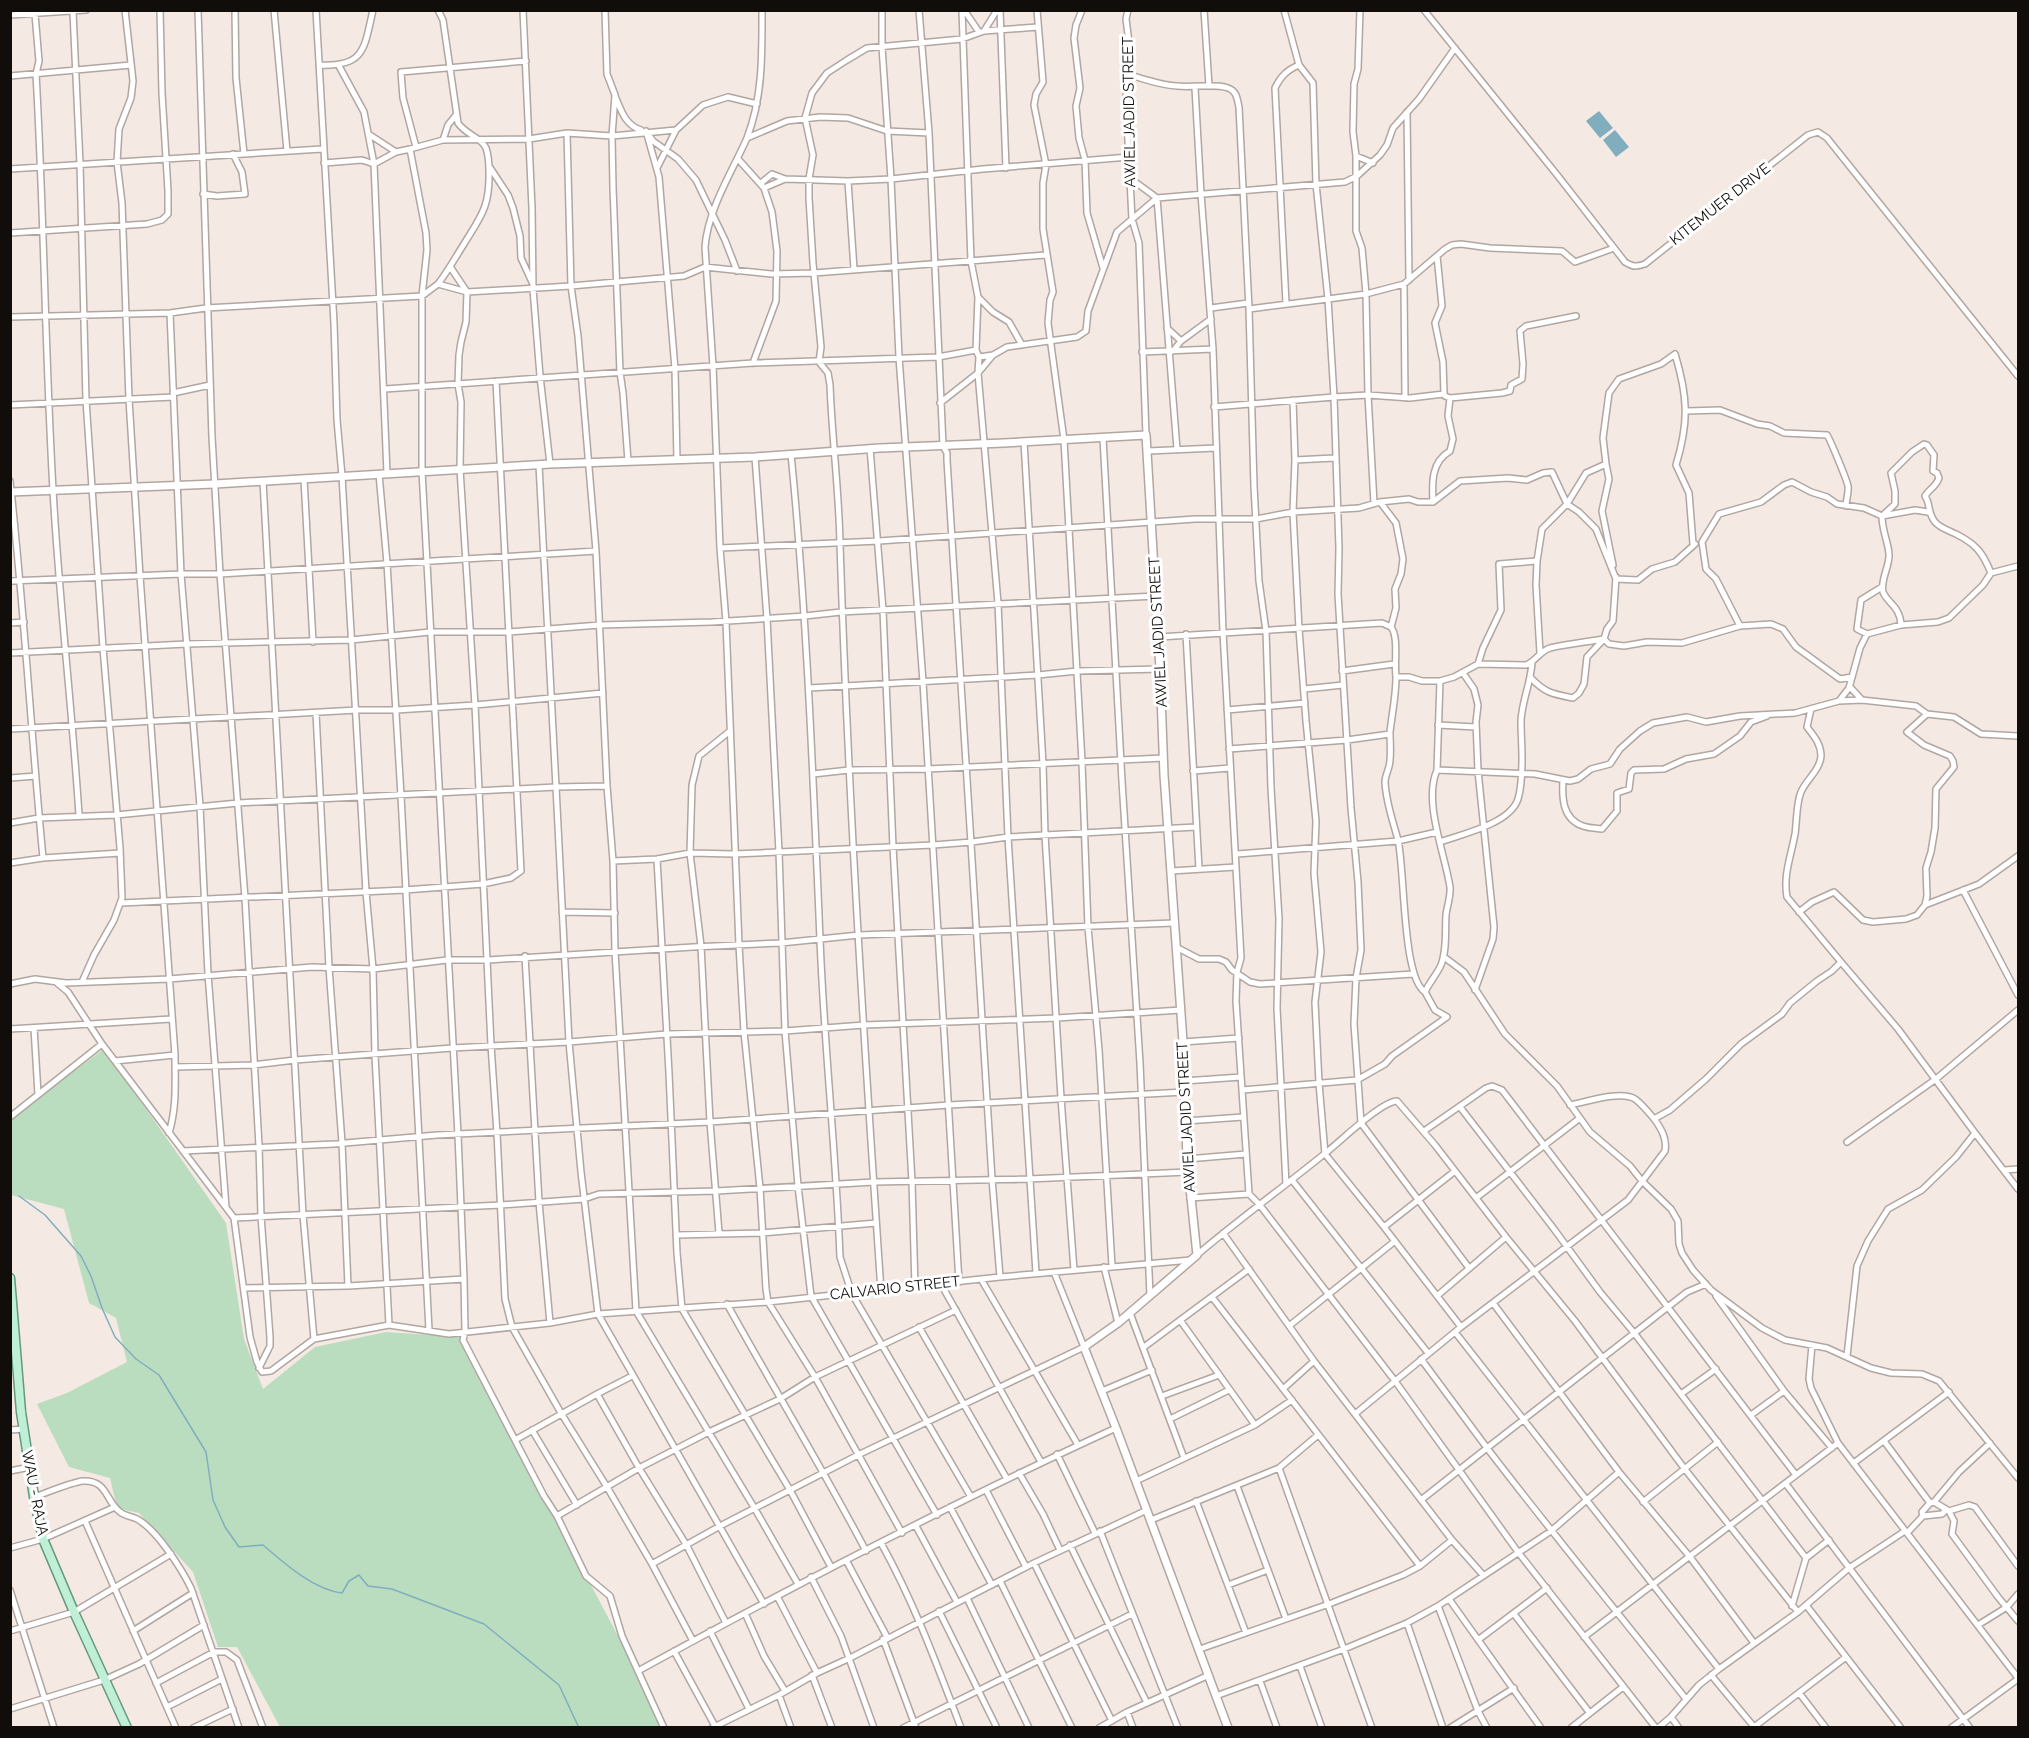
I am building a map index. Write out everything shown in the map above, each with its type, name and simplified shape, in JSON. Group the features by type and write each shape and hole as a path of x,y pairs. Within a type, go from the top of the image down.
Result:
{"main road":[{"name":"WAU - RAJA","path":"10,1278 15,1387 43,1539 126,1727"}],"street":[{"path":"10,15 86,10"},
{"path":"125,10 133,81 131,98 119,129 117,162 123,226 134,486 175,1055 174,1118 169,1133"},
{"path":"10,233 157,222 168,214 160,10"},
{"path":"198,10 204,156 206,308 219,574 238,803 270,1346 259,1368"},
{"path":"235,10 236,78 244,154"},
{"path":"274,10 287,151"},
{"path":"316,10 322,149 333,300 337,420 372,969 389,1325"},
{"path":"319,65 339,66 354,60 364,45 373,10"},
{"path":"10,317 170,313 206,308 422,296 438,284 451,268 485,210 490,189 486,148 481,141 464,132 458,123 443,20 438,10"},
{"path":"523,10 532,208 533,286 550,464"},
{"path":"605,10 607,74 629,124 646,131 653,141 666,149 696,180 737,271"},
{"path":"762,10 763,50 757,104 747,138 706,233 705,267 713,366 744,1032 760,1188 768,1302 860,1454 902,1533"},
{"path":"882,10 882,47 899,357 923,682 959,1282"},
{"path":"919,10 929,133 940,403 943,446 947,453 1000,1277"},
{"path":"963,10 982,32"},
{"path":"963,10 962,39 971,261 978,297 976,350 979,357 978,373 998,603 1018,1019 1036,1274"},
{"path":"982,32 999,10"},
{"path":"999,10 1002,31 1006,168"},
{"path":"1037,10 1043,82 1036,94 1034,105 1046,165 1043,183 1043,214 1052,285 1048,323 1064,440 1082,762 1088,927 1112,1266"},
{"path":"1082,10 1074,38 1080,88 1076,106 1079,138 1085,160 1087,213 1104,269"},
{"name":"AWIEL JADID STREET","path":"1128,10 1126,19 1130,50 1126,98 1132,219 1139,243 1146,435 1194,1257"},
{"path":"1204,10 1209,86"},
{"path":"1284,10 1299,65 1313,83 1316,184 1328,299 1334,396 1334,458 1339,548 1338,594 1361,950 1356,978 1354,1024 1361,1123 1469,1268"},
{"path":"1360,10 1353,132 1357,176 1356,231 1362,248 1366,294 1368,396 1377,503 1396,523 1403,559 1401,574 1395,589 1396,608 1391,627"},
{"name":"KITEMUER DRIVE","path":"1424,10 1625,262 1631,266 1637,267 1645,264 1808,135 1818,132 1823,134 2019,376"},
{"path":"73,12 81,164 86,400 120,853 121,903 82,982"},
{"path":"35,14 39,61 36,74 42,167 45,316 53,490 64,651 79,815"},
{"path":"881,1291 844,686 840,542 828,373 819,362 821,347 809,179 813,155 805,118 812,93 827,73 867,48 962,39 982,32 1038,27"},
{"path":"940,403 978,373 993,355 1007,347 1077,337 1086,331 1088,311 1117,232 1157,198 1345,182 1357,176 1373,163 1387,145 1393,128 1455,48"},
{"path":"526,61 401,72 403,98 426,232 422,296 422,471 458,1135 464,1279 465,1331 463,1340 586,1576 610,1596 622,1636 664,1728"},
{"path":"10,76 131,65"},
{"path":"1286,303 1275,88 1280,78 1299,65"},
{"path":"339,66 364,112 374,164 385,389 383,474 387,563 429,1330"},
{"path":"1128,74 1168,85 1229,88 1235,92 1237,97 1249,306 1259,580 1266,632 1271,788 1279,919 1277,985 1289,1182 1428,1353"},
{"path":"1195,88 1213,349 1223,632 1241,958 1237,972 1236,1001 1248,1194 1259,1204 1395,1381 1518,1552 1657,1728 1719,1669 1798,1612 1849,1568 1906,1532 1923,1516 1942,1514 1948,1510 1969,1505 1975,1507 2019,1566"},
{"path":"615,95 612,135 616,282 620,372 628,461"},
{"path":"657,168 675,130 703,105 728,97 757,104"},
{"path":"1405,398 1407,112"},
{"path":"442,140 448,125 456,115"},
{"path":"747,138 787,121 805,118 848,118 887,131 929,133"},
{"path":"324,163 362,160 374,164 396,152 442,140 529,139 567,133 612,135 675,130"},
{"path":"646,131 657,168 668,276 675,369 678,460"},
{"path":"567,133 571,286 578,336 579,375 596,551 607,786 613,861 615,951 636,1311 798,1584"},
{"path":"370,135 396,152"},
{"path":"10,169 322,149"},
{"path":"203,194 217,196 245,194 242,172 233,154"},
{"path":"1356,156 1373,163"},
{"path":"763,185 772,174 785,178 848,181 891,179 1129,157"},
{"path":"738,159 763,185 772,212 777,251 776,301 753,363"},
{"path":"489,165 508,195 513,208 520,236 521,258 533,286"},
{"path":"763,185 785,178"},
{"path":"1131,179 1157,198 1177,448"},
{"path":"848,181 854,269"},
{"path":"1210,308 1286,303 1366,294 1406,282 1452,245 1562,251 1575,262 1614,248"},
{"path":"438,284 467,292 684,276 705,267 776,274 814,273 1047,255"},
{"path":"1433,502 1432,481 1437,464 1443,455 1450,451 1453,440 1448,416 1443,362 1435,323 1442,306 1437,256"},
{"path":"451,268 467,292 466,322 461,342 458,384 461,402 460,469 475,705 505,1299 512,1327 652,1564 693,1641"},
{"path":"978,297 993,312 1009,322 1022,345"},
{"path":"170,313 181,574 200,806 208,974 226,1207"},
{"path":"1214,407 1334,396 1405,398 1510,391 1511,385 1522,379 1520,331 1526,326 1576,316"},
{"path":"1171,351 1211,319"},
{"path":"1167,328 1181,341"},
{"path":"1142,352 1213,349"},
{"path":"385,389 540,376 753,363 938,357 976,350"},
{"path":"1531,678 1542,690 1573,698 1584,684 1587,657 1604,639 1613,621 1616,579 1602,510 1609,479 1603,438 1609,393 1619,379 1661,364 1676,354 1687,411 1676,465 1689,493 1693,544"},
{"path":"979,357 993,355"},
{"path":"121,903 405,891 483,884 510,878 520,872 496,381"},
{"path":"10,405 173,395 210,385"},
{"path":"1293,400 1295,460 1293,512 1299,629 1316,821 1314,873 1321,952 1315,1002 1325,1154 1461,1327"},
{"path":"1687,411 1720,410 1757,424 1770,426 1784,433 1827,435 1848,487 1846,506"},
{"path":"11,491 215,484 550,464 754,457 870,448 1146,435"},
{"path":"1103,438 1137,1012 1150,1294"},
{"path":"1024,442 1045,835 1074,1270"},
{"path":"1902,625 1901,617 1882,587 1889,553 1882,529 1882,516 1894,504 1895,490 1891,473 1912,452 1925,444 1934,455 1933,471 1939,478 1936,486 1925,496 1928,501 1928,512 1937,525 1960,536 1979,549 1991,573"},
{"path":"870,448 883,610 893,847 912,1182 915,1287"},
{"path":"1148,451 1216,448"},
{"path":"791,454 805,616 818,850 820,941 840,1257 852,1294 971,1497"},
{"path":"754,457 767,619 780,852 785,1031 802,1229 811,1296 937,1515"},
{"path":"1295,460 1334,458"},
{"path":"1540,653 1536,585 1542,529 1567,504 1586,473 1606,464"},
{"path":"539,465 569,1042 576,1128 598,1314 764,1604"},
{"path":"720,548 879,541 1218,518 1256,519 1293,512 1359,508 1377,503 1409,500 1433,502 1460,481 1508,478 1527,480 1552,472 1567,504 1596,529 1616,579"},
{"path":"304,478 313,642"},
{"path":"10,481 21,581 43,858"},
{"path":"56,981 68,992 102,1044 234,1218 250,1337 259,1368 262,1372 271,1371 314,1339 303,1215 263,481"},
{"path":"1740,626 1716,579 1706,569 1702,542 1719,514 1761,502 1792,482 1811,492 1827,496 1837,504 1864,508 1882,516 1915,510 1928,512"},
{"path":"1616,579 1638,580 1652,568 1675,562 1693,544 1702,542"},
{"path":"10,581 219,574 596,551"},
{"path":"1478,664 1501,610 1499,564 1537,561"},
{"path":"1882,587 1861,600 1857,629 1867,634 1902,625 1938,622 1949,618 1983,585 1991,573 2019,566"},
{"path":"10,653 186,644 313,642 469,630 509,632 548,628 726,622 841,612 1156,596"},
{"path":"10,623 24,622"},
{"path":"1159,637 1382,623 1391,627 1396,635 1394,664 1396,699 1390,734 1390,762 1385,780 1389,815 1398,841 1413,974 1435,1010 1447,1017 1392,1056 1385,1064 1357,1080 1242,1090"},
{"path":"1604,639 1609,644 1624,646 1647,642 1682,643 1740,626 1772,624 1783,629 1796,647 1840,680 1852,677"},
{"path":"1186,634 1199,869"},
{"path":"1839,701 1850,687 1860,648 1867,634"},
{"path":"1396,677 1440,681 1463,673 1478,664 1524,665 1532,662 1540,653 1550,648 1604,639"},
{"path":"1440,842 1483,827 1513,809 1518,799 1522,773 1521,716 1531,678 1532,662"},
{"path":"1342,671 1394,664"},
{"path":"809,688 1077,671 1160,669"},
{"path":"1463,673 1477,694 1478,771 1494,927 1475,990"},
{"path":"1425,992 1444,957 1450,886 1437,832 1433,789 1437,770 1440,681"},
{"path":"1304,689 1343,685"},
{"path":"1850,687 1862,700"},
{"path":"10,729 357,710 396,710 603,693"},
{"path":"1437,770 1522,773 1575,780 1591,770 1610,764 1620,748 1653,723 1687,717 1706,722 1740,716 1795,713 1839,701 1862,700 1916,706 1927,714 1953,717 1981,734 2019,736"},
{"path":"1227,710 1305,703"},
{"path":"1811,709 1808,727 1818,743 1821,758 1818,767 1801,793 1786,875 1787,897 1898,1029 2019,1189"},
{"path":"316,713 329,967 342,1143 348,1286"},
{"path":"1563,780 1562,802 1567,812 1580,825 1602,829 1617,811 1617,793 1629,789 1631,773 1634,770 1664,769 1686,759 1714,754 1740,736 1751,722 1771,714"},
{"path":"1799,912 1812,902 1834,892 1863,920 1873,922 1906,919 1917,915 1925,905 1926,868 1935,828 1936,789 1954,767 1950,756 1924,745 1907,732 1927,714"},
{"path":"1438,725 1476,727"},
{"path":"719,1233 700,946 690,853 692,786 699,756 730,731"},
{"path":"1229,749 1347,741 1390,734"},
{"path":"813,774 849,770 927,769 1164,758"},
{"path":"1193,771 1230,768"},
{"path":"10,778 36,776"},
{"path":"10,823 79,815 116,815 238,803 607,786"},
{"path":"613,861 657,859 690,853 734,854 893,847 972,842 1008,837 1196,827"},
{"path":"1237,854 1398,841 1437,832"},
{"path":"10,864 43,858 120,853"},
{"path":"1925,905 1978,884 2019,856"},
{"path":"657,859 676,1235 682,1309 790,1490 831,1568"},
{"path":"1171,871 1236,867"},
{"path":"1963,890 2019,995"},
{"path":"562,912 615,913"},
{"path":"10,984 35,979 82,982 169,979 208,974 329,967 372,969 447,960 488,960 662,948 820,941 859,935 1015,928 1131,926 1174,922"},
{"path":"1176,947 1199,959 1219,959 1226,962 1232,970 1250,982 1260,984 1277,985 1413,974"},
{"path":"525,956 539,1202 550,1323"},
{"path":"1444,957 1464,972 1505,1034 1557,1086 1590,1132 1630,1166 1642,1181 1668,1204 1678,1221 1679,1244 1682,1253 1784,1391 1832,1448"},
{"path":"1654,1119 1670,1110 1706,1079 1741,1044 1782,1014 1790,1003 1833,971 1841,962"},
{"path":"175,1067 214,1064 253,1065 491,1045 569,1042 667,1034 785,1031 864,1025 1057,1018 1181,1010"},
{"path":"1847,1142 1935,1079 2019,1010"},
{"path":"10,1029 171,1019"},
{"path":"34,1028 38,1094"},
{"path":"1183,1042 1239,1038"},
{"path":"10,1116 102,1044"},
{"path":"115,1061 175,1055"},
{"path":"1184,1081 1241,1077"},
{"path":"1424,1131 1486,1088 1492,1086 1502,1090 1796,1475"},
{"path":"183,1151 710,1122 1025,1100 1184,1092"},
{"path":"1355,1414 1461,1327 1628,1200 1666,1148 1664,1135 1654,1119 1635,1099 1610,1096 1570,1105"},
{"path":"652,1564 720,1526 860,1454 1084,1347 1118,1323 1222,1233 1325,1154 1361,1123 1395,1101 1424,1131 1603,1359 1729,1527 1798,1612"},
{"path":"1460,1107 1806,1558"},
{"path":"1186,1121 1243,1117"},
{"path":"1476,1198 1580,1118"},
{"path":"1847,1356 1857,1266 1868,1241 1888,1209 1922,1190 1956,1158 1975,1133"},
{"path":"1187,1159 1246,1154"},
{"path":"2005,1170 2019,1169"},
{"path":"1384,1227 1455,1171"},
{"path":"234,1218 501,1205 584,1198 599,1194 674,1193 874,1182 1028,1179 1188,1172"},
{"path":"1190,1198 1248,1194"},
{"path":"676,1235 762,1233 876,1223"},
{"path":"1222,1233 1314,1361 1452,1540 1483,1575"},
{"path":"1437,1296 1506,1237"},
{"path":"1289,1326 1395,1241"},
{"name":"CALVARIO STREET","path":"314,1339 389,1325 449,1334 550,1323 598,1314 852,1294 1194,1257"},
{"path":"1104,1267 1118,1323"},
{"path":"1144,1347 1248,1269"},
{"path":"1054,1272 1102,1391 1228,1728"},
{"path":"244,1288 348,1286 464,1279"},
{"path":"981,1279 1078,1445"},
{"path":"941,1284 1041,1462"},
{"path":"1421,1500 1687,1292 1706,1284"},
{"path":"1711,1290 1768,1332 1785,1340 1812,1345 1847,1356 1871,1368 1891,1373 1930,1376 1939,1381 2019,1478"},
{"path":"1212,1297 1420,1566"},
{"path":"1493,1303 1619,1472 1690,1557 1754,1643"},
{"path":"727,1304 780,1399 825,1473 866,1551"},
{"path":"556,1516 639,1468 780,1399 815,1377 956,1310"},
{"path":"1130,1313 1184,1458"},
{"path":"1180,1320 1255,1425"},
{"path":"919,1327 1007,1479"},
{"path":"1455,1332 1719,1669"},
{"path":"1812,1345 1809,1380 1811,1388 1838,1443 1855,1462 2019,1678 1951,1728"},
{"path":"1421,1359 1551,1531 1618,1611 1686,1699"},
{"path":"1283,1389 1314,1361"},
{"path":"1681,1394 1716,1369"},
{"path":"1102,1391 1152,1370"},
{"path":"515,1440 632,1376"},
{"path":"1162,1396 1219,1376"},
{"path":"1170,1419 1229,1390"},
{"path":"1751,1415 1784,1391"},
{"path":"1855,1462 1949,1392"},
{"path":"597,1394 687,1546 726,1623"},
{"path":"1136,1481 1255,1425 1292,1400"},
{"path":"638,1671 811,1577 1057,1454 1116,1428"},
{"path":"10,1430 24,1429"},
{"path":"532,1430 577,1505"},
{"path":"1151,1520 1279,1468 1318,1435"},
{"path":"1884,1441 1932,1503 1948,1510 1954,1521 1952,1534 2019,1621"},
{"path":"1643,1502 1718,1442"},
{"path":"1584,1637 1838,1443"},
{"path":"1923,1516 1922,1512 1990,1443"},
{"path":"1057,1454 1097,1532 1178,1728"},
{"path":"10,1471 30,1467"},
{"path":"1279,1468 1372,1728"},
{"path":"1216,1696 1344,1649 1407,1623 1438,1606 1551,1531 1619,1472"},
{"path":"1019,1473 1043,1514 1060,1550"},
{"path":"34,1497 83,1481 102,1486 120,1513 136,1518 171,1554 183,1571 193,1593 239,1728"},
{"path":"1786,1484 1970,1728"},
{"path":"1237,1486 1286,1619"},
{"path":"986,1490 1026,1568"},
{"path":"1196,1501 1246,1633"},
{"path":"10,1548 43,1539 115,1507"},
{"path":"950,1508 992,1585"},
{"path":"674,1651 713,1727 1070,1545 1147,1510"},
{"path":"85,1521 176,1728"},
{"path":"916,1526 957,1602"},
{"path":"1200,1649 1329,1604 1403,1575 1420,1566 1452,1540"},
{"path":"1792,1606 1806,1558 1829,1540"},
{"path":"881,1543 920,1621 962,1728"},
{"path":"1070,1545 1147,1703"},
{"path":"10,1631 74,1612 171,1554"},
{"path":"846,1560 885,1638 914,1725"},
{"path":"1034,1563 1112,1721"},
{"path":"1228,1585 1268,1570"},
{"path":"811,1577 841,1636 874,1728"},
{"path":"1000,1581 1072,1728"},
{"path":"1478,1640 1547,1588"},
{"path":"10,1590 54,1728"},
{"path":"133,1631 193,1593"},
{"path":"1978,1625 2007,1607 2019,1594"},
{"path":"777,1596 815,1674 832,1728"},
{"path":"967,1598 1029,1728"},
{"path":"1449,1599 1541,1728"},
{"path":"1806,1605 1901,1728"},
{"path":"1438,1606 1478,1711 1487,1728"},
{"path":"939,1611 997,1728"},
{"path":"745,1613 764,1656 785,1690"},
{"path":"903,1728 914,1725 951,1702 1040,1661 1132,1614"},
{"path":"1514,1614 1589,1712"},
{"path":"1407,1623 1443,1728"},
{"path":"10,1709 104,1680 146,1660 204,1625"},
{"path":"710,1631 749,1710"},
{"path":"156,1683 214,1652 226,1652 237,1660 263,1728"},
{"path":"1712,1675 1754,1727 1846,1657"},
{"path":"1300,1666 1322,1728"},
{"path":"1099,1728 1127,1712 1209,1675"},
{"path":"166,1707 222,1679"},
{"path":"1260,1681 1277,1728"},
{"path":"1571,1728 1623,1687"},
{"path":"1450,1728 1514,1688"},
{"path":"1800,1694 1826,1728"},
{"path":"779,1695 791,1728"},
{"path":"193,1728 233,1709"},
{"path":"1127,1712 1133,1728"},
{"path":"1671,1717 1679,1728"}],"green space":[{"path":"104,1049 226,1223 244,1339 263,1389 315,1347 386,1332 460,1337 666,1727 280,1727 237,1647 218,1647 193,1572 139,1513 117,1508 110,1478 69,1467 37,1404 67,1393 127,1362 116,1318 89,1303 64,1209 11,1195 10,1120"}],"water":[{"path":"1599,111 1613,128 1600,138 1586,121"},
{"path":"1615,130 1629,147 1616,157 1603,140"}],"waterway":[{"path":"19,1196 45,1215 81,1256 115,1337 136,1359 159,1375 206,1452 213,1500 225,1527 239,1547 263,1545 300,1575 331,1591 342,1593 349,1581 359,1575 368,1586 392,1589 484,1624 559,1685 579,1728"}]}
